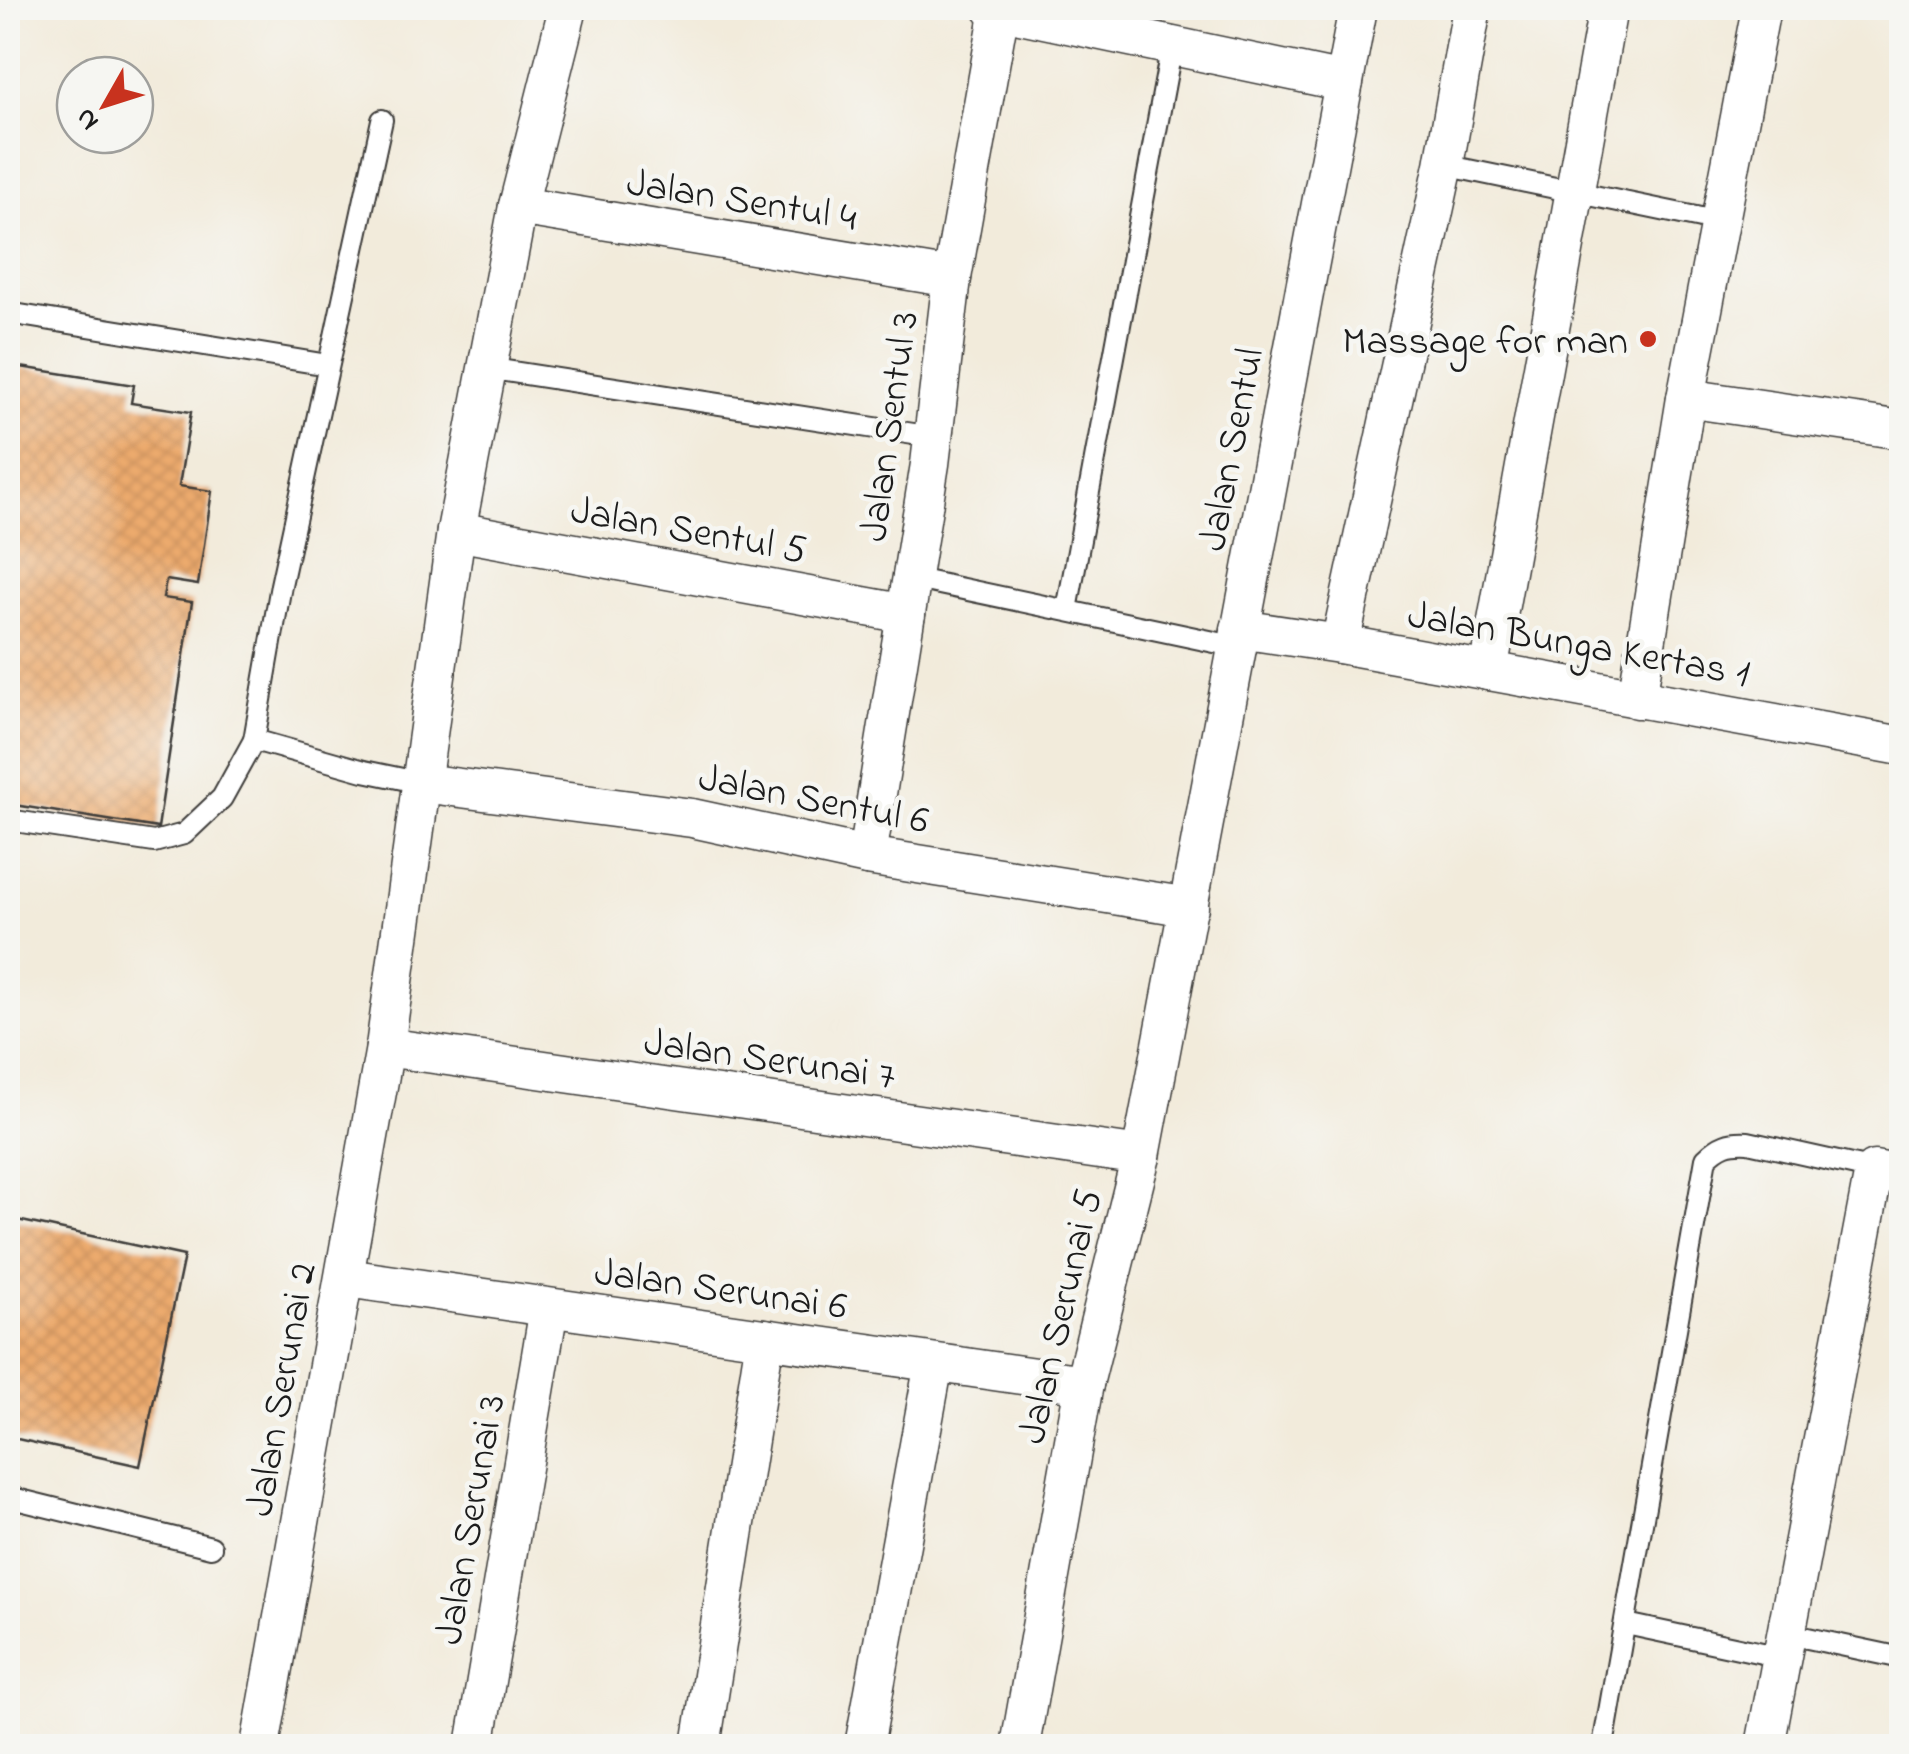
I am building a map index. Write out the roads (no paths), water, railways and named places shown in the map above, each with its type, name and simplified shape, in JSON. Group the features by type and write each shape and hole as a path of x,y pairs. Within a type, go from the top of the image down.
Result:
{"street":[{"name":"Jalan Serunai 2","path":"260,1746 385,1047 456,531 518,206 568,8"},
{"path":"992,8 1344,82"},
{"name":"Jalan Sentul","path":"1189,907 1358,8"},
{"path":"1340,644 1444,166 1472,8"},
{"path":"1488,671 1608,8"},
{"path":"1637,699 1686,398 1761,8"},
{"name":"Jalan Sentul 3","path":"866,856 933,437 952,278 1000,9"},
{"name":"Jalan Sentul 4","path":"518,206 952,278"},
{"path":"1686,398 1902,430"},
{"name":"Jalan Sentul 5","path":"456,531 909,596"},
{"name":"Jalan Bunga Kertas 1","path":"1239,638 1340,644 1902,746"},
{"name":"Jalan Sentul 6","path":"422,783 692,818 866,856 1189,907"},
{"name":"Jalan Serunai 5","path":"1020,1746 1084,1384 1142,1156 1189,907"},
{"name":"Jalan Serunai 7","path":"385,1047 1142,1156"},
{"path":"1765,1746 1782,1645 1888,1173"},
{"name":"Jalan Serunai 6","path":"346,1278 1084,1384"},
{"name":"Jalan Serunai 3","path":"474,1746 550,1308"},
{"path":"701,1746 765,1338"},
{"path":"864,1746 934,1364"}],"lane":[{"path":"1067,610 1172,45"},
{"path":"8,820 154,842 184,834 222,798 254,740 282,585 382,120"},
{"path":"1444,166 1720,222"},
{"path":"8,314 328,365"},
{"path":"486,368 933,437"},
{"path":"909,596 1067,610 1239,638"},
{"path":"254,740 422,783"},
{"path":"1603,1746 1706,1158 1718,1146 1732,1141 1748,1142 1888,1173"},
{"path":"8,1497 211,1547"},
{"path":"1626,1624 1902,1658"}],"place":[{"name":"Massage for man","path":"1648,339"}]}
